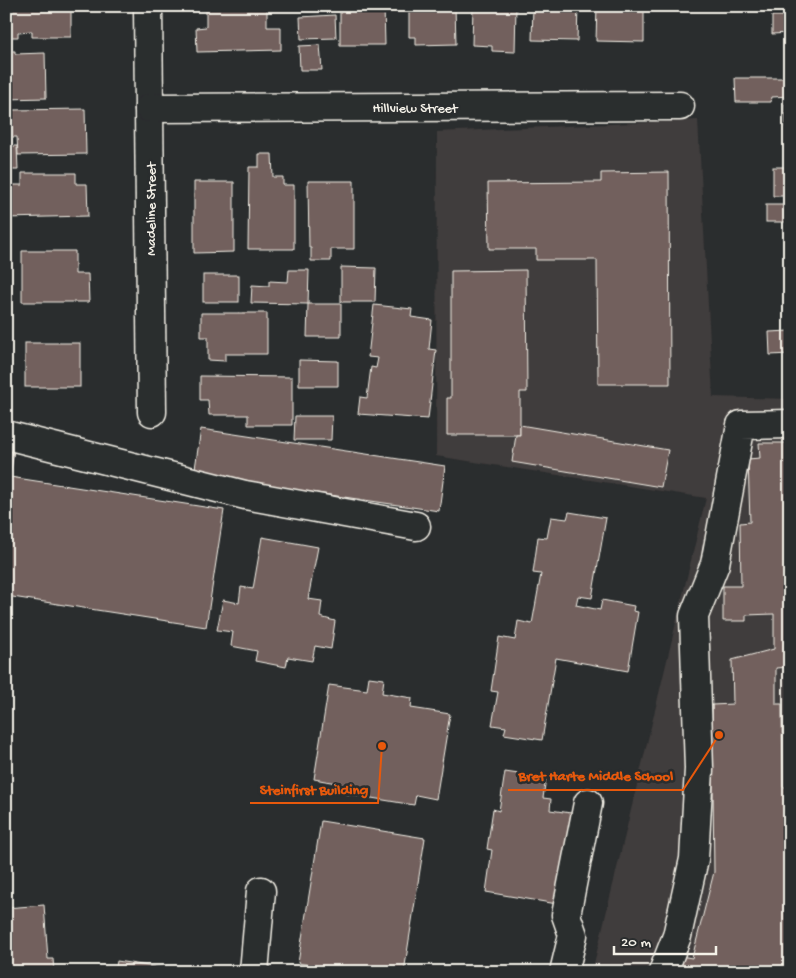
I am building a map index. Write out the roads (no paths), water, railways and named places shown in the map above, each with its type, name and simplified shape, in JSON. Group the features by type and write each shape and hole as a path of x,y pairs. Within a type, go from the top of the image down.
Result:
{"street":[{"name":"Madeline Street","path":"148,6 152,412"},
{"name":"Hillview Street","path":"149,108 680,106"},
{"path":"663,972 677,936 694,859 699,769 694,616 715,564 741,425 790,424"},
{"path":"6,435 245,496 416,526"},
{"path":"564,972 573,936 566,915 588,803"},
{"path":"254,972 261,891"}],"place":[{"name":"Bret Harte Middle School","path":"719,735"},
{"name":"Steinfirst Building","path":"382,746"}]}
